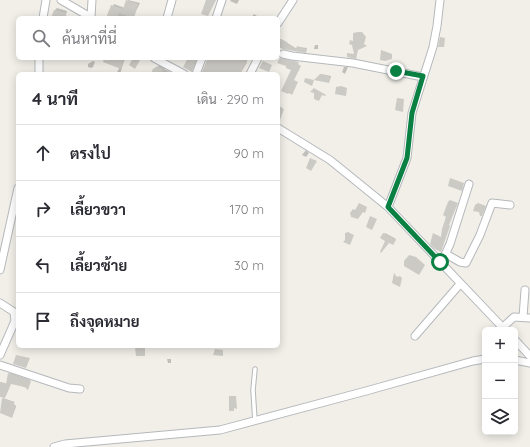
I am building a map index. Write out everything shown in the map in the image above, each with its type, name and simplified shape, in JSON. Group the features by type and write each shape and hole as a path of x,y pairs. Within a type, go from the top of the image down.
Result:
{"street":[{"path":"44,16 46,0"},
{"path":"61,0 88,16"},
{"path":"91,16 92,0"},
{"path":"168,16 172,0"},
{"path":"217,16 222,0"},
{"path":"280,20 292,0"},
{"path":"388,207 407,158 412,113 434,40 440,0"},
{"path":"283,54 353,63 423,76"},
{"path":"39,60 39,72"},
{"path":"158,60 180,72"},
{"path":"197,72 201,60"},
{"path":"251,72 257,60"},
{"path":"280,129 330,160 388,207 502,327"},
{"path":"440,262 446,254 463,207 469,184"},
{"path":"0,270 16,197"},
{"path":"446,254 460,262 466,263 480,234 492,203 510,205"},
{"path":"415,336 460,284"},
{"path":"506,327 514,317 526,318 525,290"},
{"path":"0,303 14,312 15,320 0,355"},
{"path":"518,343 530,356"},
{"path":"54,447 65,444 220,430 366,391 473,360 482,359"},
{"path":"518,361 530,363"},
{"path":"0,365 69,388 80,389"}],"lane":[{"path":"255,369 255,420"}],"building":[{"path":"126,0 138,4 135,16 128,16 119,13 118,16 107,16 111,5 123,9"},
{"path":"206,0 216,0 208,16 201,14"},
{"path":"54,10 66,13 65,16 52,16"},
{"path":"362,32 366,37 364,44 367,46 358,50 356,59 347,57 347,53 354,54 352,45 349,44 350,40 353,41 353,33"},
{"path":"440,37 445,38 444,47 438,47"},
{"path":"280,39 296,49 297,46 307,49 306,53 280,48"},
{"path":"381,50 392,54 392,59 385,61 380,60"},
{"path":"280,58 299,62 298,64 301,66 294,80 298,82 292,95 281,91 291,70 286,68 286,66 277,63"},
{"path":"104,60 123,60 121,69 103,62"},
{"path":"132,60 140,60 135,69 129,65"},
{"path":"187,60 195,60 192,72 183,67"},
{"path":"207,60 243,60 247,63 241,72 202,72"},
{"path":"263,61 272,65 269,72 259,68"},
{"path":"157,67 163,69 162,72 152,72 153,69"},
{"path":"320,74 331,77 329,83 314,80"},
{"path":"305,78 314,80 312,86 304,82"},
{"path":"341,86 347,88 346,96 335,94 336,87"},
{"path":"314,88 326,95 322,95 319,101 314,99 314,93 310,92"},
{"path":"397,98 404,99 403,112 395,110"},
{"path":"280,106 284,109 280,120"},
{"path":"310,158 317,161 311,171 306,168"},
{"path":"450,178 464,183 462,191 448,186"},
{"path":"450,200 458,203 449,225 450,226 441,252 430,244 433,233 441,237 446,217 443,215"},
{"path":"359,203 367,207 365,213 363,212 358,219 351,217 350,213 353,209 355,210"},
{"path":"478,203 486,206 482,216 480,216 479,212 473,211 475,205"},
{"path":"370,216 377,219 372,230 366,227"},
{"path":"348,232 354,235 350,245 343,242 345,240 345,233"},
{"path":"383,233 396,240 393,245 389,243 381,253 380,252 385,241 380,238"},
{"path":"409,255 416,257 425,265 419,275 404,266 404,261"},
{"path":"394,273 397,277 400,276 402,278 400,287 392,283"},
{"path":"135,348 145,348 145,356 136,356"},
{"path":"215,349 223,350 223,356 213,355"},
{"path":"16,355 30,358 26,368 13,364"},
{"path":"8,373 31,381 28,390 25,387 11,384 5,398 0,397 0,382 6,384"},
{"path":"229,396 236,396 237,409 234,408 234,411 229,411"},
{"path":"2,398 15,402 13,404 16,407 12,418 0,413"}],"route":[{"path":"396,71 423,76 412,113 407,158 388,207 440,262"}]}
